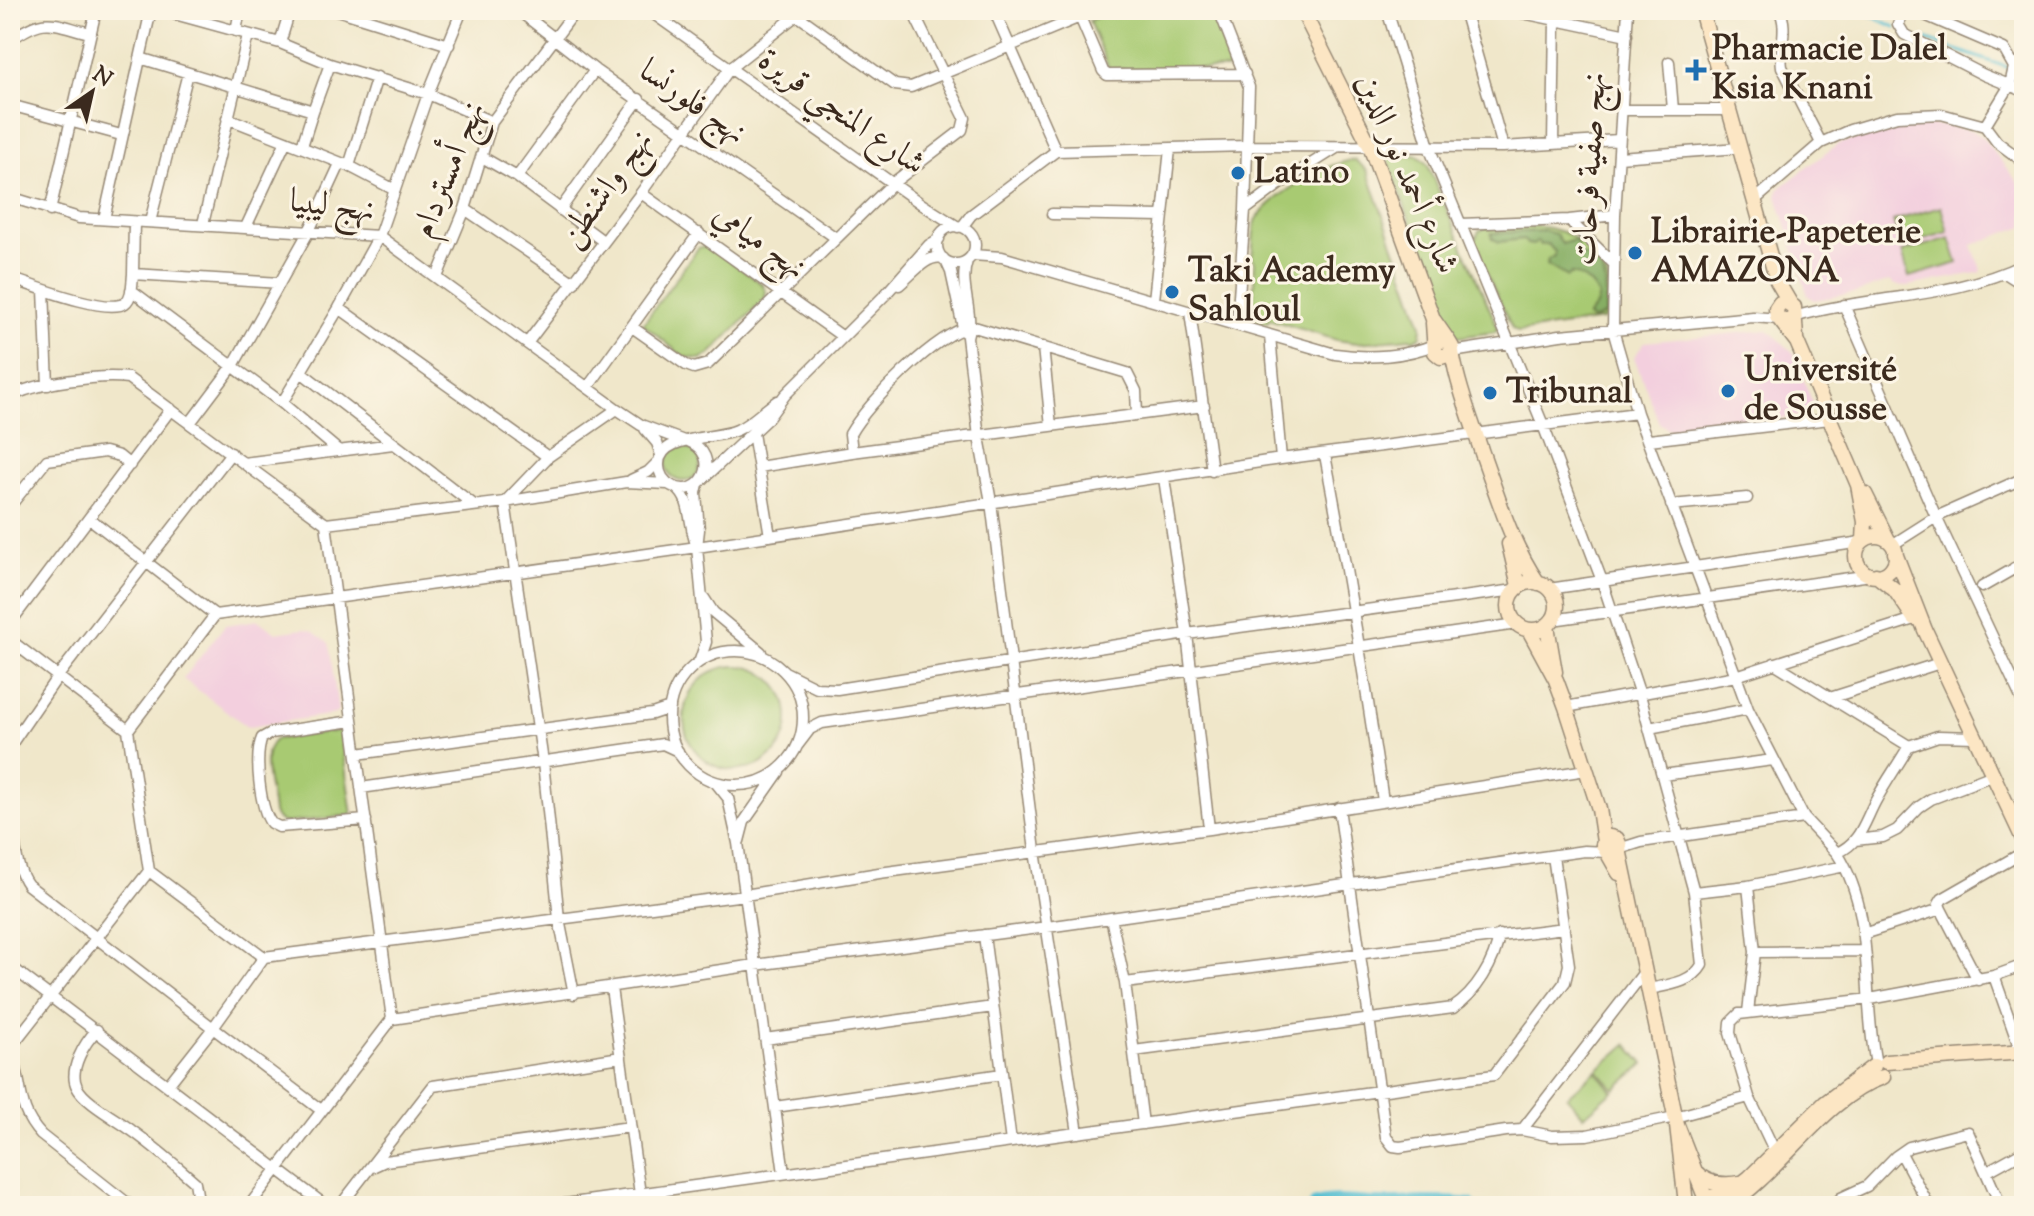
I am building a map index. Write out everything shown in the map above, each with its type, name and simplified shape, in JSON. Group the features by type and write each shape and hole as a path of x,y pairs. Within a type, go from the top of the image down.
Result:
{"main road":[{"name":"شارع أحمد نور الدين","path":"1302,10 1370,146 1504,516"},
{"path":"1701,10 1785,312 1858,485 1865,522 1857,561 1860,567 1895,590 1920,625 2024,841"},
{"path":"1858,485 1867,496 1892,546 1920,625"},
{"path":"1504,516 1525,562 1557,606 1550,623 1556,680"},
{"path":"1504,516 1517,588 1509,607 1556,680 1626,888 1676,1121 1686,1205"},
{"path":"1863,541 1876,536 1892,546"},
{"path":"1874,575 1893,566 1892,546"},
{"path":"1517,588 1528,582 1544,586"},
{"path":"1523,627 1550,623"},
{"path":"1686,1205 1692,1198 1709,1201 1745,1182 1825,1103 1882,1067 1898,1071 2023,1055"},
{"path":"1727,1206 1757,1185 1832,1110 1873,1080 1882,1067"},
{"path":"1676,1121 1692,1167 1709,1201"},
{"path":"1692,1167 1699,1176 1712,1183 1745,1182"}],"street":[{"path":"50,211 96,10"},
{"path":"104,219 151,10"},
{"path":"160,10 280,43 330,64 428,94 492,122"},
{"path":"236,31 240,10"},
{"path":"280,43 290,10"},
{"path":"337,10 449,45"},
{"path":"282,403 379,236 428,94 462,10"},
{"name":"نهج فلورنسا","path":"518,10 595,70 836,238"},
{"name":"نهج أمستردام","path":"437,277 465,209 492,122 576,10"},
{"name":"شارع المنجي قريرة","path":"648,10 923,205 960,227"},
{"path":"632,327 686,365 701,367 714,359 893,183 964,127 965,118 912,10"},
{"path":"994,10 1056,151"},
{"path":"797,12 895,85 911,87 1010,47 1078,14 1097,10"},
{"path":"1219,10 1245,74 1250,103 1237,325"},
{"path":"1387,10 1429,147 1543,425 1602,581 1663,775 1694,892 1702,965 1697,973 1687,979 1649,989"},
{"path":"1464,10 1503,147"},
{"path":"1508,10 1627,35"},
{"name":"نهج صفية فرحات","path":"1628,10 1615,215 1613,330 1637,413 1748,709 1804,818 1837,853 1855,889 1874,1042 1882,1067"},
{"path":"1779,10 1784,18 1780,55 1782,67 1821,143"},
{"path":"1905,10 1898,24 1904,34 1984,75 2024,91"},
{"path":"1913,10 2004,49 2019,68"},
{"name":"نهج واشنطن","path":"528,342 641,193 730,68 797,12"},
{"path":"1078,14 1103,71 1110,76 1245,74"},
{"path":"1553,143 1555,20"},
{"path":"10,40 39,23 47,22 90,33"},
{"path":"203,224 248,35"},
{"path":"1985,126 2024,57"},
{"path":"140,58 313,111"},
{"path":"1669,62 1673,110"},
{"path":"302,146 330,64"},
{"path":"517,177 595,70"},
{"path":"150,222 188,73"},
{"path":"190,423 233,366 309,231 344,165 377,77"},
{"path":"560,210 639,99"},
{"path":"10,105 121,135"},
{"path":"1622,110 1727,110"},
{"path":"1755,200 1821,143 1850,130 1897,116 1941,114 1985,126 1997,142 2024,162"},
{"path":"227,118 302,146 395,190"},
{"path":"10,397 31,387 107,377 128,378 326,524 505,502 626,482 684,489 700,482 753,433 785,395 885,295 929,245 948,229 960,227 971,215 1056,151 1248,146 1503,147 1619,140"},
{"path":"246,227 286,141"},
{"path":"1245,210 1340,146"},
{"path":"1619,157 1739,148"},
{"path":"1154,300 1170,149"},
{"path":"482,157 517,177 603,241"},
{"name":"نهج ميامي","path":"641,193 843,337"},
{"name":"نهج ليبيا","path":"10,197 79,218 379,236 617,409 641,425 686,441"},
{"name":"شارع المنجي قريرة","path":"923,205 938,223 940,237"},
{"path":"465,209 574,283"},
{"path":"1052,214 1162,216"},
{"path":"1460,224 1615,215"},
{"path":"1569,220 1613,263"},
{"path":"10,278 44,290 108,305 126,302 133,274 134,222"},
{"path":"960,227 1002,257 1270,336 1354,357 1817,310 1954,288 2024,264"},
{"path":"588,387 699,233"},
{"path":"940,237 938,249 951,272 966,330"},
{"path":"974,239 964,280 966,330 1035,851 1078,1133"},
{"path":"885,295 935,257 957,264 970,258 1002,257"},
{"path":"2005,273 2024,285"},
{"path":"133,274 280,283"},
{"path":"44,290 48,385"},
{"path":"131,290 282,403 339,451"},
{"path":"1844,305 1936,517 2024,704"},
{"path":"339,308 548,457"},
{"path":"1190,312 1212,471"},
{"path":"852,452 850,434 862,416 918,358 966,330 1043,347 1127,373 1136,391 1137,414"},
{"path":"1270,336 1281,459"},
{"path":"1043,347 1051,426"},
{"path":"301,372 474,505"},
{"path":"626,482 648,472 670,444 736,431 785,395"},
{"path":"759,467 1204,406"},
{"path":"10,623 171,409"},
{"path":"505,502 548,457 617,409"},
{"path":"128,730 215,615 697,547 1281,459 1637,413"},
{"path":"1649,440 1830,419"},
{"name":"نهج ليبيا","path":"641,425 657,443 660,458"},
{"path":"753,433 770,536"},
{"path":"686,441 696,445 706,457 707,466 696,493 697,547"},
{"path":"243,463 393,444"},
{"path":"10,506 47,460 105,452 119,456 130,465"},
{"path":"10,746 58,676 231,453"},
{"path":"1325,455 1355,611 1383,801"},
{"path":"660,458 661,474 686,498 697,547 706,642 699,662"},
{"path":"1164,478 1187,634 1209,829"},
{"path":"1892,546 1936,517 2024,478"},
{"path":"1671,505 1747,498"},
{"path":"505,502 543,762 559,919 574,994"},
{"path":"89,518 215,615"},
{"path":"326,524 392,1019"},
{"path":"1544,586 1694,569 1863,541"},
{"path":"1982,587 2019,566 2024,579"},
{"path":"1550,623 1874,575"},
{"path":"703,596 722,621 785,672 817,688 837,689 1187,634 1517,588"},
{"path":"1566,707 1736,676 1920,625"},
{"path":"738,843 744,822 797,746 810,729 822,723 1358,646 1523,627"},
{"path":"10,640 128,730 149,871 264,957 745,895 1035,851 1209,829 1586,770"},
{"path":"678,751 669,723 670,708 679,682 699,662 713,655 743,651 772,661"},
{"path":"1774,663 1909,746"},
{"path":"1833,697 1940,663"},
{"path":"785,672 801,699 802,731 797,746"},
{"path":"357,754 652,714 670,708"},
{"path":"1649,728 1748,709"},
{"path":"352,721 271,733 262,738 258,748 263,805 271,823 279,827 366,820"},
{"path":"1837,853 1855,840 1909,746 1938,736 1975,737"},
{"path":"361,788 663,744 678,751 694,769 715,781 751,783 768,777 783,766"},
{"path":"1663,775 1773,760"},
{"path":"1855,840 1883,837 1897,830 1931,799 1993,775"},
{"path":"715,781 728,798 738,843 784,1173"},
{"path":"1339,808 1387,1141 1396,1147 1522,1130 1568,1137 1676,1121 1749,1097"},
{"path":"10,814 21,875 41,897 321,1110"},
{"path":"249,1206 392,1019 1804,818"},
{"path":"1978,980 1939,904 1942,899 2024,852"},
{"path":"551,1206 1487,1077 1499,1071 1565,982 1569,965 1553,856"},
{"path":"1694,892 1748,886 1845,866"},
{"path":"131,1206 30,1123 24,1112 10,1049 149,871"},
{"path":"1748,886 1755,952 1748,1012"},
{"path":"1863,934 1941,909"},
{"path":"1111,918 1125,983 1143,1124"},
{"path":"1125,983 1564,928"},
{"path":"984,935 1011,1142"},
{"path":"1134,1051 1453,1008 1464,1001 1490,964 1499,935"},
{"path":"1755,952 1865,951"},
{"path":"168,1085 264,957"},
{"path":"1775,1152 1749,1097 1730,1027 1735,1017 1748,1012 1870,999 1978,980 2024,965"},
{"path":"10,966 326,1206"},
{"path":"1522,1130 1645,971"},
{"path":"1994,976 2023,1055"},
{"path":"611,988 640,1194"},
{"path":"765,1039 993,1007"},
{"path":"97,1030 81,1054 74,1075 76,1086 88,1099 195,1182 199,1206"},
{"path":"340,1206 433,1086 621,1057"},
{"path":"775,1107 1002,1074"},
{"path":"369,1169 385,1161 630,1127"},
{"path":"1833,1206 1841,1198 1867,1186 1901,1153 1917,1143 1968,1132 2001,1206"},
{"path":"1986,1172 2024,1151"},
{"path":"1901,1153 1929,1206"}],"shaded area":[{"path":"1917,125 1948,126 1973,131 1982,137 2024,190 2024,226 1972,245 1982,272 1908,286 1895,285 1890,281 1859,292 1815,300 1808,296 1777,196 1780,188 1838,144"},
{"name":"Université de Sousse","path":"1768,330 1793,352 1813,404 1806,415 1674,432 1659,423 1634,357 1645,342"},
{"path":"258,620 276,633 303,629 312,631 329,643 338,711 335,714 248,727 183,679 225,625"}],"green space":[{"path":"1111,10 1211,10 1231,66 1229,69 1109,69 1089,21"},
{"path":"1417,155 1427,164 1498,328 1495,332 1459,337 1450,333 1387,157"},
{"path":"1355,160 1367,170 1422,325 1421,336 1413,340 1357,343 1336,340 1269,319 1267,323 1251,318 1249,305 1253,301 1255,262 1252,257 1257,219 1275,200 1302,181 1330,167"},
{"path":"1941,207 1948,232 1900,246 1893,221"},
{"path":"1537,226 1573,237 1601,262 1609,290 1603,320 1518,332 1512,328 1473,244 1479,231 1485,228"},
{"path":"1544,231 1556,234 1562,244 1574,240 1578,244 1576,250 1583,256 1588,255 1600,267 1605,281 1605,315 1593,320 1587,317 1599,296 1584,278 1571,274 1567,277 1547,265 1548,259 1555,256 1548,244 1541,245 1537,241 1534,245 1527,244 1523,239 1499,242 1492,238 1491,233"},
{"path":"1950,238 1958,263 1909,277 1902,252"},
{"path":"708,245 762,284 766,291 765,299 709,355 700,359 684,357 643,324 698,248"},
{"path":"683,447 695,452 700,464 695,476 683,481 671,476 666,464 671,452"},
{"path":"736,666 756,670 773,681 784,698 788,718 784,738 773,755 756,766 736,770 716,766 699,755 688,738 684,718 688,698 699,681 716,670"},
{"path":"340,731 352,815 285,823 278,820 273,813 267,773 270,745 276,739"},
{"path":"1627,1044 1644,1064 1615,1089 1597,1070"},
{"path":"1596,1071 1613,1091 1584,1116 1567,1097"}],"waterway":[{"path":"1859,10 1895,27"},
{"path":"1925,39 2012,69"},
{"path":"1316,1206 1342,1203 1469,1206"}],"place":[{"name":"Pharmacie Dalel Ksia Knani","path":"1696,70"},
{"name":"Latino","path":"1238,173"},
{"name":"Librairie-Papeterie AMAZONA","path":"1635,253"},
{"name":"Taki Academy Sahloul","path":"1172,292"},
{"name":"Université de Sousse","path":"1728,391"},
{"name":"Tribunal","path":"1490,393"}]}
